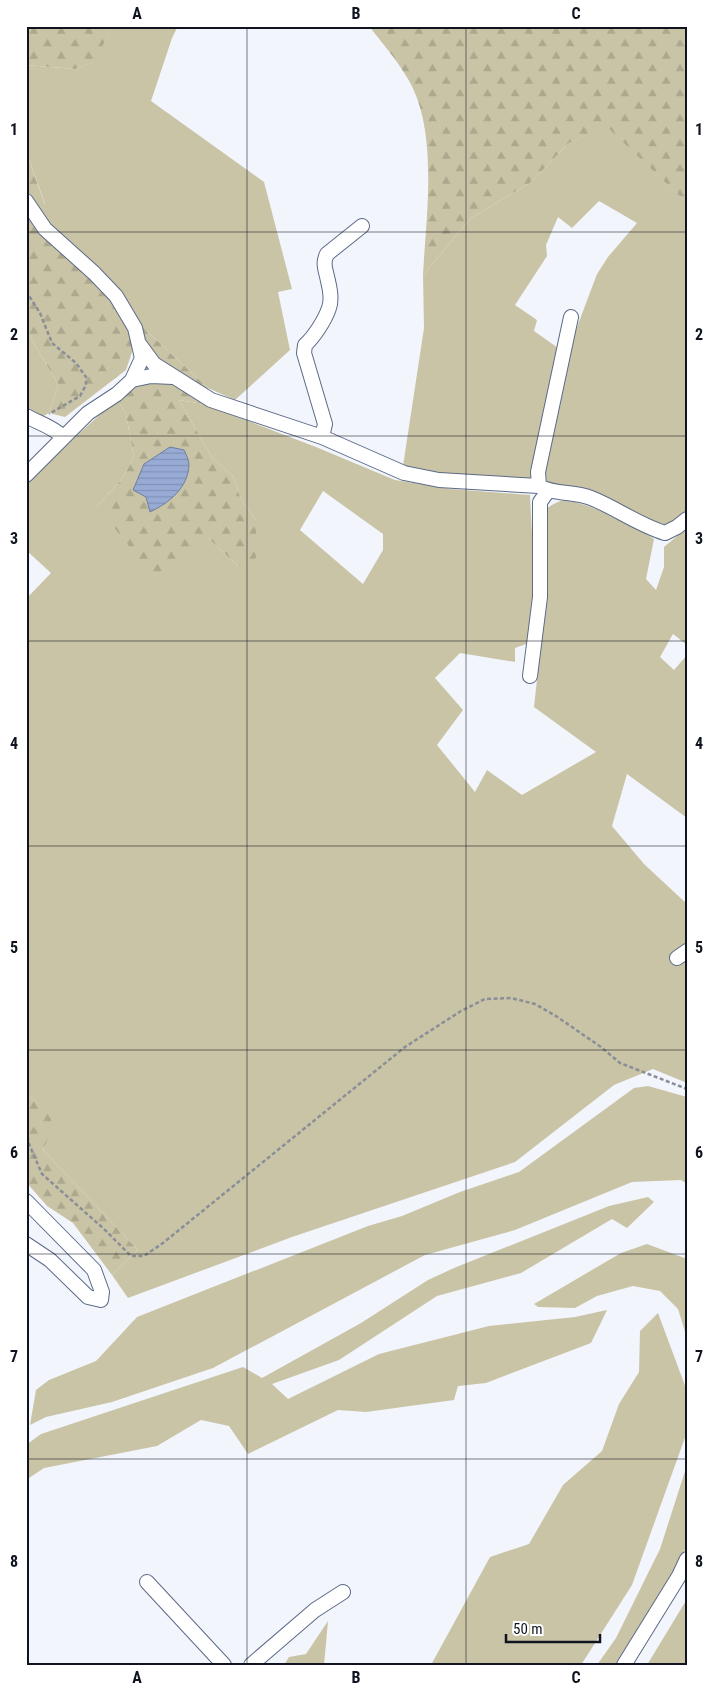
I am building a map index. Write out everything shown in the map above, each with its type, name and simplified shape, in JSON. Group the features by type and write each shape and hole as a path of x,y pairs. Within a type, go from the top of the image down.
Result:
{"street":[{"path":"26,201 45,229 94,273 116,296 135,328 142,358 132,380 117,394 88,413 26,475"},
{"path":"322,437 325,424 304,354 305,345 312,339 329,308 330,296 324,260 327,254 362,226"},
{"path":"530,676 540,597 540,502 544,489 538,472 571,317"},
{"path":"140,345 154,364 211,400 322,437 404,473 440,480 544,489 590,497 653,530 665,533 687,519"},
{"path":"132,380 152,376 175,377"},
{"path":"26,416 42,425 56,429 63,437"},
{"path":"26,1201 94,1270 102,1292 101,1300 88,1297 50,1260 26,1244"},
{"path":"624,1665 679,1576 687,1559"},
{"path":"148,1582 224,1665"},
{"path":"251,1665 315,1610 344,1592"}],"path":[{"path":"26,291 40,313 52,343 76,364 86,377 86,385 80,396 42,418 42,425"},
{"path":"26,1130 29,1144 42,1174 131,1256 144,1256 405,1048 453,1016 485,999 512,998 535,1004 594,1042 620,1063 687,1089"}],"green space":[{"path":"26,26 112,26 95,62 75,69 26,65"},
{"path":"112,26 178,26 172,38 151,101 264,182 292,289 278,292 290,350 235,400 208,388 137,322 30,217 45,204 26,151 26,65 75,69 94,62"},
{"path":"369,26 687,26 687,203 606,126 569,143 530,183 471,218 423,275 428,201 427,148 424,123 418,100 408,79"},
{"path":"606,125 687,203 687,511 665,527 553,487 545,479 544,473 574,335 597,274 608,257 637,223 599,201 572,228 558,217 546,245 547,256 515,305 537,320 534,331 558,348 535,481 439,475 403,466 424,328 423,275 471,218 530,183 569,143"},
{"path":"26,151 45,205 30,217 73,255 121,313 132,338 132,352 126,370 65,417 49,413 58,384 26,330"},
{"path":"137,322 208,388 204,404 179,400 213,459 233,476 241,499 256,520 256,558 238,566 208,538 156,580 97,506 121,480 134,458 126,414 117,399 134,384 144,370 146,345"},
{"path":"26,330 58,384 49,413 38,419 26,414"},
{"path":"117,399 126,414 134,458 121,480 97,506 208,538 238,566 256,520 241,499 233,476 213,459 179,400 204,404 395,480 451,489 530,495 535,592 529,643 515,648 515,662 460,653 435,678 463,710 437,745 475,792 487,770 522,795 596,752 534,707 547,588 544,510 555,503 570,501 594,508 623,521 654,539 646,579 656,590 664,567 664,547 687,528 687,645 673,634 660,657 674,670 687,655 687,818 627,774 612,826 644,864 687,904 687,1083 653,1069 614,1085 515,1162 292,1237 128,1298 112,1275 138,1250 43,1150 56,1118 26,1093 26,599 51,573 26,550 26,482","holes":["323,491 383,534 383,550 363,584 300,530"]},
{"path":"648,1086 687,1097 687,1184 681,1180 632,1182 515,1230 425,1255 213,1368 112,1402 46,1417 30,1425 36,1390 49,1380 96,1361 137,1317 368,1226 402,1216 460,1192 519,1172 634,1088"},
{"path":"26,1093 57,1118 43,1150 138,1250 112,1275 73,1223 47,1206 26,1182"},
{"path":"648,1197 654,1202 627,1228 612,1219 521,1273 437,1296 339,1360 272,1384 288,1399 379,1354 489,1326 575,1317 607,1310 591,1343 486,1383 458,1386 454,1400 366,1412 338,1410 248,1454 229,1426 201,1420 157,1446 44,1468 26,1480 26,1445 41,1434 243,1367 262,1378 361,1323 428,1280 609,1206"},
{"path":"647,1244 687,1259 687,1338 678,1309 660,1291 633,1286 597,1296 575,1308 538,1307 534,1304 621,1253"},
{"path":"658,1313 687,1391 687,1432 632,1585 581,1665 431,1665 490,1557 529,1544 563,1485 602,1451 619,1404 639,1372 640,1331"},
{"path":"687,1465 687,1545 674,1573 617,1665 597,1665 616,1638 660,1549"},
{"path":"687,1599 687,1665 647,1665"},
{"path":"328,1621 324,1665 284,1665 289,1657 306,1654"}],"water":[{"path":"170,447 184,450 189,463 188,473 176,494 150,512 146,497 133,490 144,464"}]}
